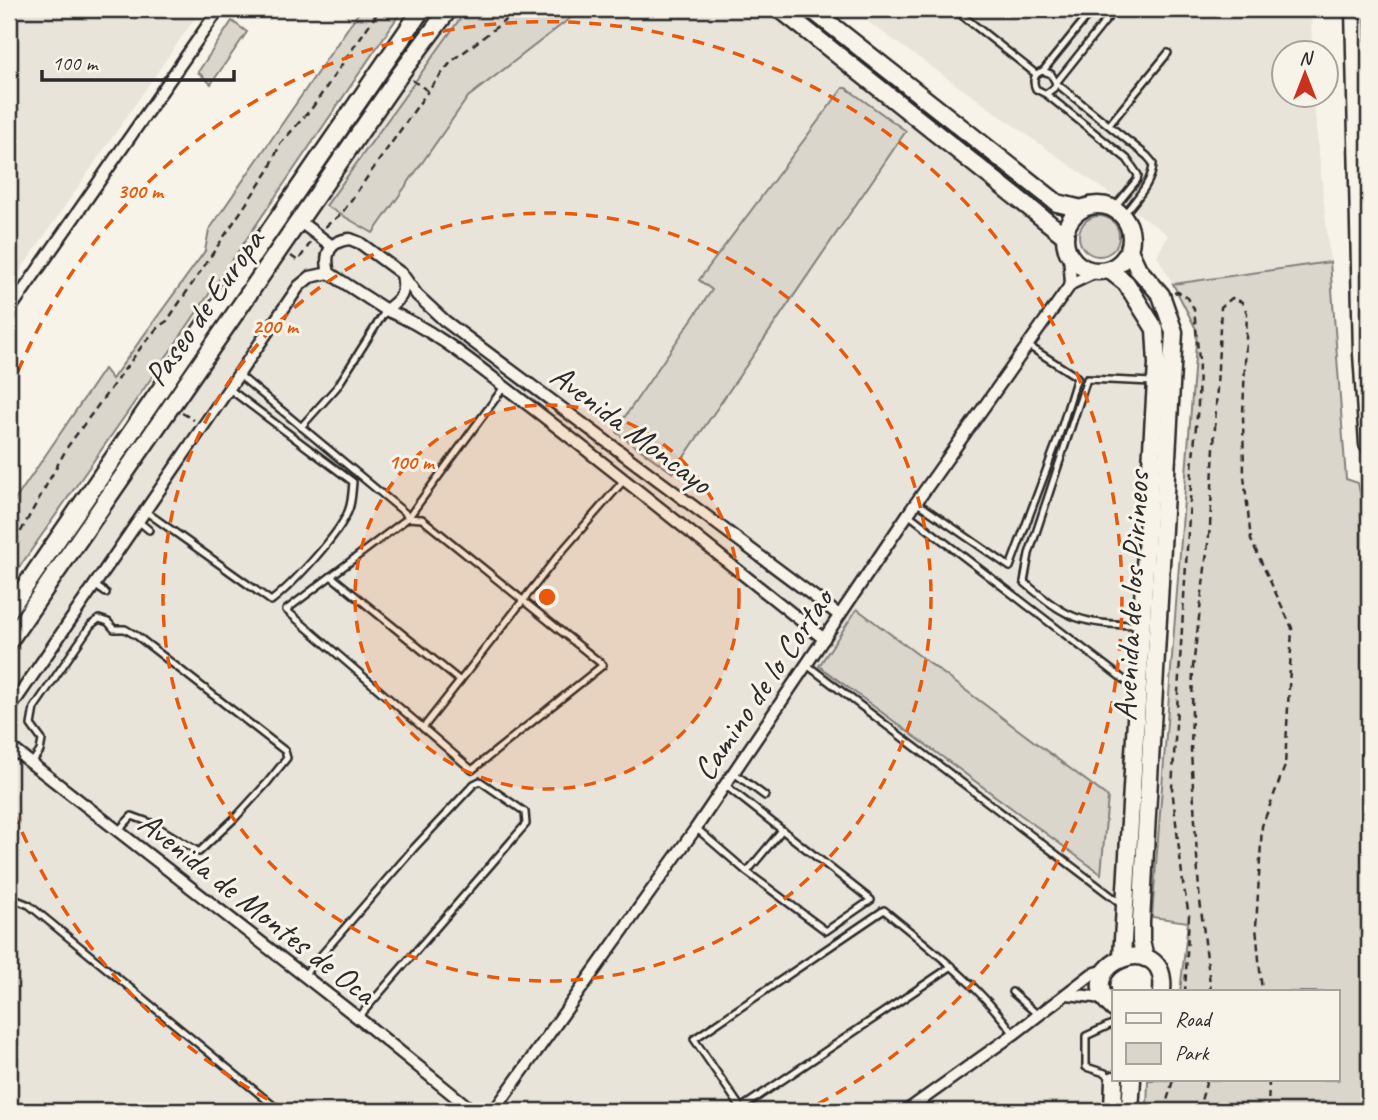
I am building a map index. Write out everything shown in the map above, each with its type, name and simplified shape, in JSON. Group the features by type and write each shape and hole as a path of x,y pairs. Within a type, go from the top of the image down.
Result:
{"highway":[{"path":"1355,9 1363,354 1369,441"}],"main road":[{"name":"Paseo de Europa","path":"9,610 422,9"},
{"name":"Paseo de Europa","path":"9,640 401,73 449,9"},
{"path":"779,9 1065,236"},
{"path":"811,9 1057,203 1082,209 1100,205 1119,212 1130,229 1131,240 1123,260 1103,270 1083,267 1069,254 1065,236 1072,218 1082,209"},
{"name":"Avenida de los Pirineos","path":"1129,250 1138,269 1161,295 1174,332 1141,941 1144,958"},
{"name":"Avenida de los Pirineos","path":"1103,270 1126,283 1155,329 1155,382 1122,957"},
{"path":"1111,1011 1102,988 1106,970 1122,957 1144,958 1153,964 1160,973 1162,990"},
{"path":"1112,1111 1114,1082"},
{"path":"1130,1111 1132,1082"}],"street":[{"path":"9,311 219,9"},
{"path":"9,710 299,286 310,277 329,273 327,255 332,246 299,220"},
{"name":"Avenida Moncayo","path":"332,246 339,240 350,239 360,243 402,274 417,295 445,321 839,615"},
{"path":"1069,254 1071,284"},
{"name":"Camino de lo Cortao","path":"494,1111 696,828 916,502 1071,284 1103,270"},
{"name":"Avenida Moncayo","path":"329,273 386,310 416,323 504,387 625,479 824,639"},
{"path":"386,310 401,297 405,287 402,274"},
{"path":"625,479 637,465"},
{"name":"Avenida de Montes de Oca","path":"9,746 304,975 473,1111"},
{"path":"906,1111 1092,974 1106,970"},
{"path":"1067,994 1095,997 1111,1011"}],"lane":[{"path":"954,9 1036,74"},
{"path":"1036,74 1043,71 1093,9"},
{"path":"1046,94 1054,89 1115,9"},
{"path":"1110,125 1168,53"},
{"path":"1043,71 1051,74 1056,83 1153,163 1147,183 1119,212"},
{"path":"1036,74 1033,84 1035,89 1046,94 1127,159 1135,169 1137,180 1119,212"},
{"path":"301,427 337,387 386,310"},
{"path":"916,502 1010,567 1058,439 1077,377 1027,345"},
{"path":"238,374 408,518"},
{"path":"1141,625 1081,622 1050,605 1024,582 1033,541 1087,379 1155,382"},
{"path":"408,518 422,519 603,665 472,770 286,610 408,518 504,387"},
{"path":"144,510 271,601 294,582 349,510 352,482 228,388"},
{"path":"423,728 557,557 625,479"},
{"path":"908,514 1137,690"},
{"path":"137,520 149,530"},
{"path":"331,576 460,681"},
{"path":"93,584 106,593"},
{"path":"31,764 40,751 42,740 31,725 34,708 91,625 99,619 108,622 114,629 125,629 138,636 285,751 287,758 267,783 199,852 151,823 132,816 118,831"},
{"path":"807,665 1125,907"},
{"path":"734,773 765,796"},
{"path":"304,975 414,848 474,784 480,781 494,788 525,812 526,824 358,1018"},
{"path":"696,828 747,872 826,930 871,900 725,785"},
{"path":"747,872 782,830"},
{"path":"9,897 29,905 280,1111"},
{"path":"952,966 742,1110 694,1039 884,911 952,966 994,1006 1014,1034"},
{"path":"1012,992 1038,1015"},
{"path":"1111,1011 1086,1036 1086,1067 1105,1073 1112,1078"}],"path":[{"path":"9,553 48,486 61,457 142,346 158,327 167,321 269,170 280,144 312,108 380,9"},
{"path":"279,249 298,261 317,234 342,213 451,62 520,9"},
{"path":"401,73 428,91"},
{"path":"1161,295 1178,292 1188,298 1194,309 1199,360 1172,788 1189,915 1185,990"},
{"path":"1211,990 1199,892 1191,727 1193,667 1209,527 1221,307 1232,298 1242,302 1247,313 1244,451 1251,540 1292,628 1285,766 1262,825 1256,927 1262,990"},
{"path":"1164,1111 1172,1082"},
{"path":"1198,1111 1206,1082"},
{"path":"1268,1111 1269,1082"}],"shaded area":[{"path":"9,9 201,9 9,287"},
{"path":"449,9 779,9 1065,236 1069,254 1083,267 1126,283 1155,329 1121,946 1106,970 1112,1013 1113,1111 9,1111 9,641"},
{"path":"850,9 1311,9 1312,38 1270,38 1270,108 1314,108 1330,262 1173,284 1157,256 1168,235"}],"green space":[{"path":"361,9 403,9 9,582 9,509 104,369 112,379 205,251 209,230"},
{"path":"467,9 582,9 468,97 373,233 326,206"},
{"path":"1364,9 1369,9 1369,251"},
{"path":"232,21 247,32 211,84 198,72"},
{"path":"843,88 906,131 673,473 617,433 624,418 712,290 699,280"},
{"path":"1099,216 1107,217 1113,222 1118,228 1118,244 1113,250 1107,255 1099,256 1091,255 1085,250 1080,244 1079,236 1080,228 1085,222 1091,217"},
{"path":"1330,262 1346,479 1358,483 1369,535 1369,1111 1147,1111 1148,1082 1340,1082 1340,990 1180,990 1188,922 1152,917 1197,331 1173,284"},
{"path":"857,609 1108,797 1101,874 819,666"}]}
